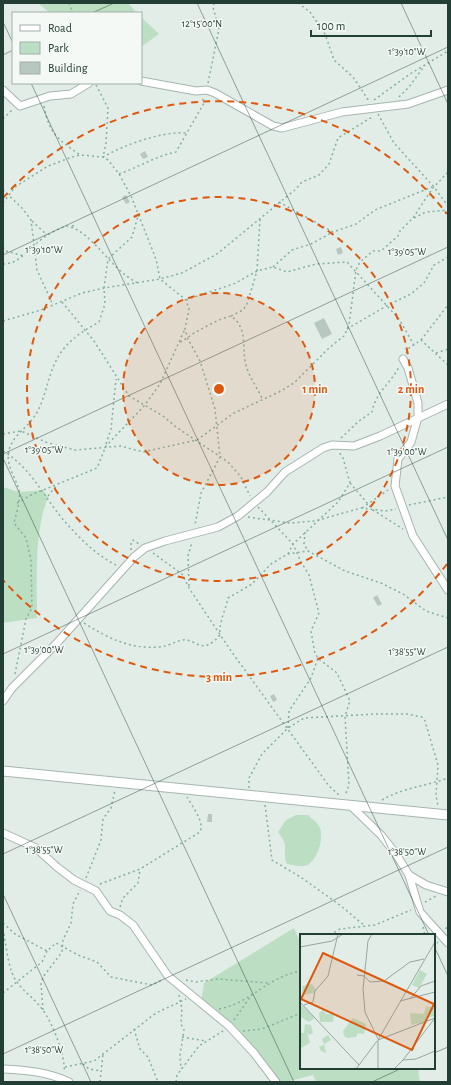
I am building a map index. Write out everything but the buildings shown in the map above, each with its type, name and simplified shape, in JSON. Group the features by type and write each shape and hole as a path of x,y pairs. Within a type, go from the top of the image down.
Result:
{"street":[{"path":"142,81 196,91 207,90 216,93 273,126 282,128 327,115 408,104 448,90"},
{"path":"3,90 20,106 50,96 71,94 87,84"},
{"path":"402,359 408,368 416,396 418,417 411,442 398,459 395,486 401,507 413,536 448,590"},
{"path":"3,701 12,688 78,620 134,556 145,548 164,541 218,527 238,516 255,504 285,472 319,450 332,445 354,446 380,436 448,404"},
{"path":"3,771 444,814"},
{"path":"350,805 381,835 396,854 409,875 420,912 448,943"},
{"path":"3,833 36,848 57,867 96,891 110,911 120,915 133,925 168,976 180,981 191,996 231,1029 254,1053 276,1082"},
{"path":"409,875 426,885 447,892"},
{"path":"3,1069 25,1070 66,1080"}],"path":[{"path":"119,174 139,167 162,155 176,152 204,103 219,29 213,7 214,3"},
{"path":"359,110 448,51"},
{"path":"3,321 53,306 82,293 160,279 182,273 217,254 302,182 319,175 329,164 338,138 390,106 409,87 425,65"},
{"path":"96,84 108,108 106,143 103,157"},
{"path":"196,91 204,103"},
{"path":"43,98 47,122 50,128 61,141 80,155"},
{"path":"3,119 16,107 20,106"},
{"path":"103,157 133,144 162,136 187,133"},
{"path":"3,203 15,187 48,166 80,155 103,157 108,160 119,174 131,196 156,259 160,279 186,300 189,309 185,329 160,384 144,406 106,446"},
{"path":"3,434 21,431 48,443 75,450 106,446 121,446 143,452 197,440 234,413 263,400 294,383 330,346 344,336 348,329 354,294 356,270 360,262 373,251 381,251 389,244 413,218 434,187 448,172"},
{"path":"273,268 292,250 310,244 333,232 356,224 375,210 434,187"},
{"path":"3,190 47,235"},
{"path":"280,202 333,232"},
{"path":"413,218 426,212 448,210"},
{"path":"12,688 26,619 32,608 31,560 26,538 14,524 19,492 8,464 10,447 21,431 33,420 42,404 54,365 76,334 99,322 105,304 104,288 108,259 132,237 138,215"},
{"path":"180,342 188,339 195,332 222,318 231,316 243,310 247,304 257,271 260,218"},
{"path":"31,219 37,270 53,306"},
{"path":"3,264 8,264 24,256 47,235 66,226 78,225"},
{"path":"70,226 78,230 121,273 139,283"},
{"path":"3,247 6,251 24,256"},
{"path":"348,329 388,305 411,294 424,283 434,265 448,257"},
{"path":"186,300 236,283 257,271 273,268 287,272 316,264 348,262 388,305 399,319 414,345"},
{"path":"62,302 107,358 116,378 129,396 163,416 176,427 220,456 241,477 255,504 294,544 309,575 318,613 311,631 315,654 337,673 350,701 345,716 349,785 344,800 329,786 220,635 189,588 182,574 175,567 145,548"},
{"path":"421,340 448,305"},
{"path":"231,316 241,328 244,337 246,365 263,400"},
{"path":"185,329 188,339 200,361 215,409 220,456 201,493 194,534 188,556 189,588"},
{"path":"436,353 448,349"},
{"path":"17,503 43,490 97,468 112,428 116,378"},
{"path":"3,451 24,467 43,490 67,524 103,558 123,569"},
{"path":"350,483 373,510 413,536"},
{"path":"48,497 57,485"},
{"path":"361,508 366,503 395,486"},
{"path":"238,516 290,523 315,521 361,508 385,511 448,497"},
{"path":"305,532 304,544 308,551 345,571 380,583 403,594 426,611 448,618"},
{"path":"78,620 110,639 136,646 159,647 182,640 201,646 215,642 220,635 219,624 225,613 228,598 252,584 271,564 288,554 308,551"},
{"path":"288,728 289,711 312,678 318,658"},
{"path":"249,796 249,778 262,754 288,728 304,718 374,714 407,714 422,717 438,765 436,795 444,814"},
{"path":"382,800 394,793 448,778"},
{"path":"88,886 101,840 103,819 111,808 116,783"},
{"path":"43,1010 43,977 62,952 63,940 71,923 73,904 78,893 88,886 140,869 166,854 201,830 200,821 184,789"},
{"path":"265,797 272,860 302,878 366,926"},
{"path":"120,915 123,898 138,883 140,869"},
{"path":"332,934 340,929 375,925 447,892"},
{"path":"3,923 15,934 47,951"},
{"path":"3,929 12,974 17,982 43,1010 60,1046 65,1067 66,1080"},
{"path":"3,993 42,962 47,951 56,943 97,962 112,977 152,985 168,976"},
{"path":"209,1011 239,1003 268,983 287,973 300,971"},
{"path":"181,1069 180,1055 184,1030 182,1024 180,981 196,982 218,979 268,983"},
{"path":"231,1029 253,993"},
{"path":"65,1067 94,1061 160,1010 170,1005 181,1003 191,996"},
{"path":"176,1082 177,1075 181,1069 200,1046 220,1033 231,1029 262,1029 300,1013"},
{"path":"134,1029 140,1049 148,1056 158,1082"},
{"path":"182,1037 206,1041"},
{"path":"100,1082 104,1054"},
{"path":"83,1064 89,1069 101,1071"},
{"path":"18,1082 26,1082"}],"green space":[{"path":"38,3 128,3 136,12 49,12"},
{"path":"142,18 159,34 142,46"},
{"path":"3,487 19,492 43,490 48,497 40,525 38,541 37,618 3,623"},
{"path":"296,815 308,815 317,823 321,830 321,841 318,852 309,864 304,866 287,864 285,859 285,845 278,832 286,820"},
{"path":"294,928 300,942 300,1069 418,1069 420,1082 316,1082 313,1075 286,1082 278,1082 215,1008 201,1003 204,983"}]}
